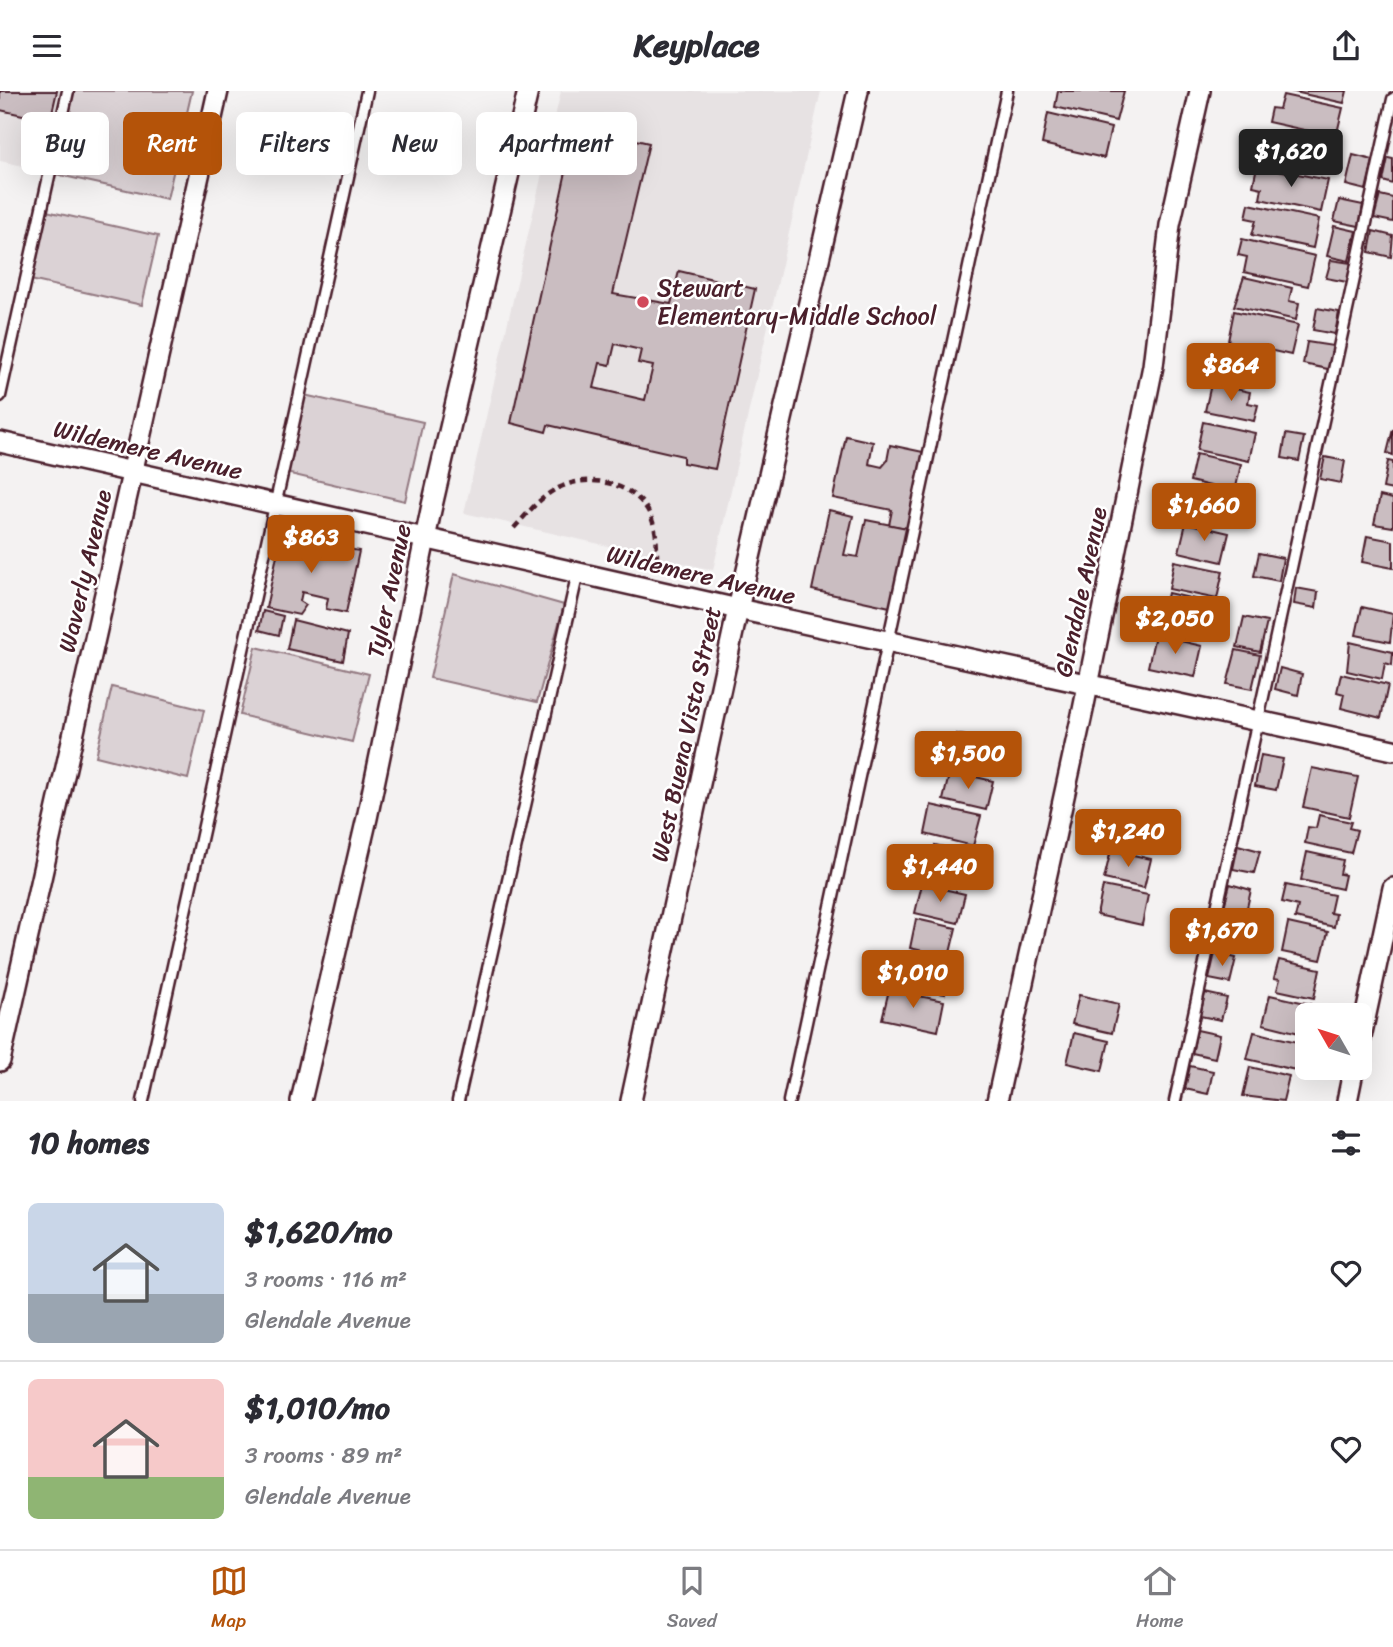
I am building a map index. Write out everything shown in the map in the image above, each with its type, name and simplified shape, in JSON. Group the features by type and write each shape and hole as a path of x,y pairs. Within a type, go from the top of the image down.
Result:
{"street":[{"name":"Waverly Avenue","path":"0,1061 218,91"},
{"name":"Tyler Avenue","path":"301,1101 367,818 426,537 528,91"},
{"name":"West Buena Vista Street","path":"631,1101 738,609 858,91"},
{"name":"Glendale Avenue","path":"997,1101 1153,366 1170,225 1200,91"},
{"name":"Wildemere Avenue","path":"0,443 738,609 1393,750"},
{"path":"1368,1003 1393,888"},
{"path":"1347,1101 1351,1080"}],"lane":[{"path":"0,396 68,91"},
{"path":"143,1101 367,91"},
{"path":"789,1101 1007,91"},
{"path":"1175,1101 1393,99"},
{"path":"458,1101 578,572"}],"path":[{"path":"514,528 540,500 564,485 603,480 624,489 641,502 651,516 657,543 657,560"}],"shaded area":[{"path":"0,91 60,91 55,112 21,112 21,166 0,161"},
{"path":"73,91 192,91 187,112 123,112 123,175 173,175 167,199 59,175 109,175 109,112 68,112"},
{"name":"Stewart Elementary-Middle School","path":"561,91 821,91 713,570 464,513 542,175 637,175 637,112 556,112"},
{"path":"42,210 158,236 142,305 26,279"},
{"path":"304,395 423,422 405,501 286,473"},
{"path":"454,574 564,605 537,702 430,678"},
{"path":"256,647 369,674 352,742 240,715"},
{"path":"112,687 204,710 188,779 96,756"}],"building":[{"path":"0,91 57,91 52,112 21,112 21,115 0,110"},
{"path":"1058,91 1124,91 1116,121 1055,107"},
{"path":"1290,91 1347,91 1344,103"},
{"path":"1283,95 1343,108 1336,137 1268,122 1271,108 1279,109"},
{"path":"1048,113 1111,128 1104,158 1042,144"},
{"path":"1275,132 1335,145 1328,174 1260,159 1263,145 1271,147"},
{"name":"Stewart Elementary-Middle School","path":"637,140 649,143 613,294 671,304 679,271 755,289 715,469 683,463 683,456 548,425 546,432 511,423 565,175 637,175","holes":["615,344 641,350 638,363 653,366 645,400 594,388 600,363 610,365"]},
{"path":"1353,155 1373,160 1366,190 1346,185"},
{"path":"1388,158 1393,159 1393,184 1383,181"},
{"path":"1257,166 1328,180 1321,212 1260,199 1262,188 1253,186"},
{"path":"1380,195 1393,198 1393,222 1374,218"},
{"path":"1339,200 1363,205 1359,226 1334,221"},
{"path":"1249,204 1319,219 1313,248 1252,235 1256,220 1246,218"},
{"path":"1334,226 1356,231 1349,261 1327,256"},
{"path":"1373,231 1393,236 1391,257 1369,252"},
{"path":"1242,239 1315,256 1308,286 1244,272 1247,257 1238,255"},
{"path":"1331,260 1351,263 1347,282 1326,278"},
{"path":"1244,277 1292,288 1289,301 1299,303 1296,320 1234,306"},
{"path":"1317,308 1339,312 1335,334 1313,330"},
{"path":"1234,311 1298,325 1291,355 1228,341"},
{"path":"1307,342 1333,346 1328,369 1303,364"},
{"path":"1211,384 1250,392 1248,403 1258,405 1254,421 1205,411"},
{"path":"1203,422 1255,433 1249,461 1197,450"},
{"path":"1393,429 1393,455 1387,453"},
{"path":"1286,434 1304,437 1299,461 1282,458"},
{"path":"846,436 873,442 869,464 882,467 887,461 890,445 923,452 907,528 889,525 892,510 833,498"},
{"path":"1196,454 1241,464 1235,492 1190,481"},
{"path":"1325,457 1345,461 1341,483 1320,479"},
{"path":"1388,461 1393,462 1393,490 1383,488"},
{"path":"1188,491 1220,498 1217,510 1224,511 1221,524 1183,516"},
{"path":"1380,496 1393,499 1393,527 1374,524"},
{"path":"829,510 853,516 844,555 858,557 866,520 907,528 890,607 812,590"},
{"path":"1186,523 1229,533 1222,562 1179,552"},
{"path":"281,536 359,551 346,613 326,609 328,598 302,592 300,601 306,605 299,615 266,608"},
{"path":"1367,536 1393,541 1393,568 1362,562"},
{"path":"1259,553 1283,558 1279,581 1254,576"},
{"path":"1174,561 1223,571 1217,599 1169,589"},
{"path":"1296,588 1318,592 1316,608 1294,604"},
{"path":"1168,593 1216,604 1209,634 1161,623"},
{"path":"1362,607 1393,614 1390,642 1356,635"},
{"path":"263,611 283,616 279,635 259,630"},
{"path":"1244,617 1267,622 1260,652 1237,647"},
{"path":"293,620 348,634 343,661 287,649"},
{"path":"1155,635 1202,646 1195,677 1148,667"},
{"path":"1350,642 1393,652 1392,665 1385,663 1382,679 1347,671"},
{"path":"1236,650 1260,655 1252,689 1227,684"},
{"path":"1280,668 1302,674 1298,695 1275,689"},
{"path":"1341,674 1388,685 1381,718 1341,708 1344,694 1337,692"},
{"path":"957,734 1001,744 995,773 957,765 959,752 953,751"},
{"path":"1261,755 1283,759 1276,790 1255,786"},
{"path":"1312,768 1358,777 1349,817 1303,807"},
{"path":"950,771 993,781 986,810 943,800"},
{"path":"931,805 981,816 973,846 925,834"},
{"path":"1319,815 1351,822 1349,828 1357,830 1351,853 1305,843 1308,827 1316,828"},
{"path":"935,845 974,854 967,883 928,874"},
{"path":"1238,845 1260,851 1254,873 1233,869"},
{"path":"1111,850 1151,859 1144,888 1104,879"},
{"path":"1307,852 1343,860 1340,874 1345,875 1342,889 1301,880"},
{"path":"922,884 965,894 958,923 915,913"},
{"path":"1230,884 1251,890 1246,912 1224,907"},
{"path":"1286,885 1334,895 1330,913 1336,914 1334,927 1295,918 1298,906 1282,902"},
{"path":"1103,886 1148,895 1142,925 1097,915"},
{"path":"916,919 956,928 949,957 910,948"},
{"path":"1221,920 1242,925 1237,948 1216,943"},
{"path":"1288,923 1328,932 1321,960 1282,952"},
{"path":"895,953 951,965 945,994 889,983"},
{"path":"1215,953 1236,958 1230,983 1209,979"},
{"path":"1279,960 1320,969 1314,998 1277,990 1280,979 1274,978"},
{"path":"889,990 944,1001 938,1031 882,1019"},
{"path":"1205,993 1227,998 1221,1020 1200,1016"},
{"path":"1079,995 1119,1004 1112,1033 1072,1024"},
{"path":"1270,995 1306,1003 1295,1003 1295,1032 1263,1024"},
{"path":"1197,1030 1220,1035 1215,1058 1192,1053"},
{"path":"1254,1032 1295,1041 1295,1070 1247,1059"},
{"path":"1074,1033 1109,1041 1102,1071 1067,1063"},
{"path":"1190,1066 1213,1071 1208,1094 1185,1089"},
{"path":"1250,1067 1289,1076 1283,1101 1243,1096"}],"place":[{"name":"Stewart Elementary-Middle School","path":"643,302"}]}
